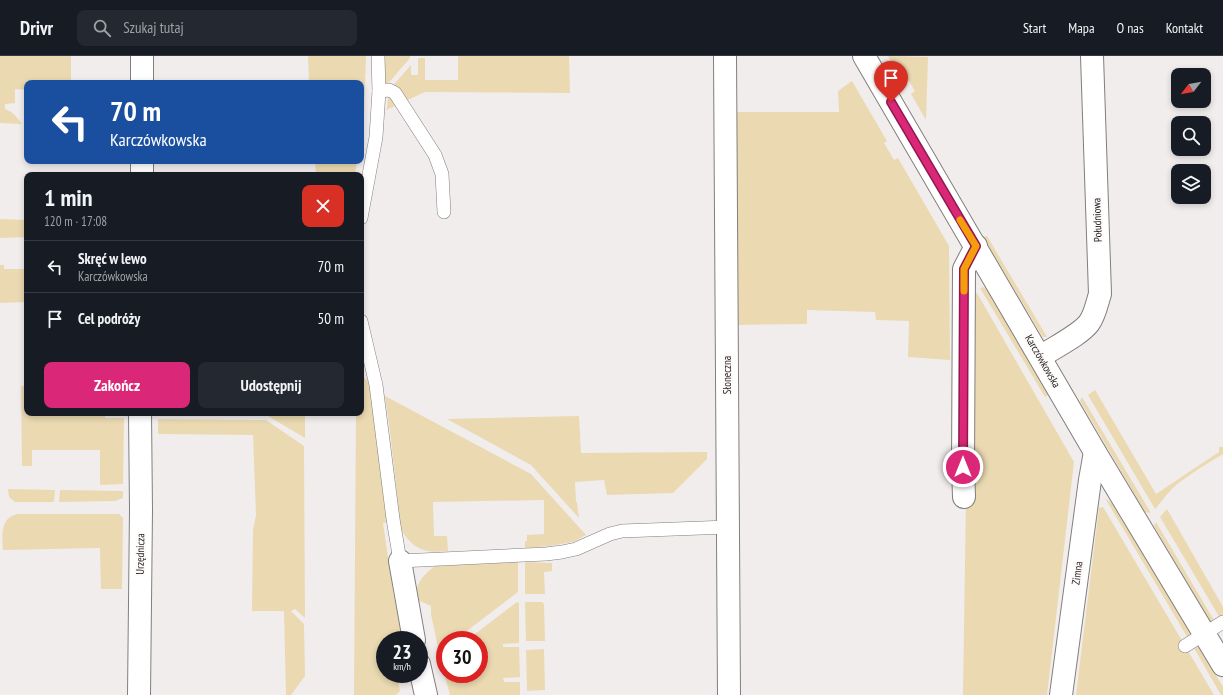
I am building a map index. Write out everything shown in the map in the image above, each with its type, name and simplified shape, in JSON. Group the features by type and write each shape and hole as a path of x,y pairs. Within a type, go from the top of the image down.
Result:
{"street":[{"path":"142,56 142,80"},
{"name":"Słoneczna","path":"725,56 729,695"},
{"name":"Karczówkowska","path":"864,56 1096,452 1223,665"},
{"name":"Południowa","path":"1040,357 1080,331 1089,323 1100,294 1092,56"},
{"path":"964,497 964,269 976,246"},
{"name":"Urzędnicza","path":"139,695 141,510 140,416"},
{"name":"Zimna","path":"1061,695 1090,480 1096,452"},
{"path":"400,561 412,631"},
{"path":"423,683 426,695"}],"lane":[{"path":"364,202 376,137 379,91 378,56"},
{"path":"379,91 388,90 395,94 435,155 442,174 444,212"},
{"path":"364,334 376,385 393,519 400,561 546,554 576,549 610,534 622,531 728,527"},
{"path":"1186,646 1223,622"}],"shaded area":[{"path":"0,56 71,56 71,80 24,80 24,90 15,89 15,103 5,104 5,109 10,111 22,124 0,123"},
{"path":"308,56 366,56 364,113 364,80 309,80"},
{"path":"385,56 410,56 410,58 385,87"},
{"path":"458,56 569,56 570,93 425,92 386,110 389,90 411,65 411,75 418,75 418,58 425,58 425,80 458,80"},
{"path":"888,56 928,57 926,120 911,94 915,91 904,73 900,75"},
{"path":"852,81 887,141 884,143 894,160 898,158 949,246 950,360 908,357 909,321 876,320 875,312 807,310 807,324 734,325 733,112 839,112 838,91"},
{"path":"315,164 357,164 355,172 316,172"},
{"path":"0,219 24,220 24,237 0,238"},
{"path":"987,236 1047,337 1043,337 1041,334 983,237"},
{"path":"0,265 4,265 4,269 24,269 24,302 0,303"},
{"path":"984,287 989,291 1050,394 1045,397 980,288"},
{"path":"973,293 977,293 1074,462 1047,695 963,695 966,497"},
{"path":"364,378 368,381 374,405 388,522 383,523 393,591 401,631 376,631 376,683 399,683 400,691 396,695 354,695 356,416 364,416"},
{"path":"21,386 24,386 24,416 105,416 105,418 124,418 123,484 100,485 100,450 32,450 32,466 22,466"},
{"path":"1095,390 1156,494 1219,452 1219,447 1223,447 1223,454 1197,470 1174,487 1155,509 1088,395"},
{"path":"385,396 531,474 586,535 573,542 525,548 527,535 544,534 544,500 433,502 434,536 447,536 448,551 426,551 415,546 405,536 401,529"},
{"path":"1082,397 1151,513 1145,512 1080,401"},
{"path":"268,416 305,416 305,438"},
{"path":"579,416 581,453 707,452 707,459 673,493 607,495 604,480 575,482 576,502 579,518 531,465 447,419"},
{"path":"158,419 266,420 304,446 305,618 295,609 291,611 304,624 305,676 291,695 286,695 284,611 252,611 253,530 256,515 253,435 158,434"},
{"path":"8,489 55,490 54,502 15,502 9,497"},
{"path":"60,490 123,491 123,498 115,501 59,502"},
{"path":"1105,498 1114,505 1191,634 1192,637 1189,640"},
{"path":"1103,507 1214,695 1076,695 1099,508"},
{"path":"1167,509 1223,607 1223,616 1220,618 1160,517"},
{"path":"18,514 119,514 123,518 122,589 101,589 100,548 3,550 2,539 5,523 12,516"},
{"path":"1156,522 1215,622 1212,624 1154,526"},
{"path":"518,562 518,592 467,631 436,631 436,638 431,614 431,606 415,599 417,588 423,576 435,566"},
{"path":"525,562 552,563 552,571 544,572 545,594 525,594"},
{"path":"517,602 519,603 519,643 503,644 503,647 519,647 520,677 503,678 504,682 520,682 520,695 450,695 447,683 488,683 488,631 479,631"},
{"path":"525,602 542,602 544,604 545,641 526,641"},
{"path":"1194,648 1200,648 1223,687 1223,695 1221,695"},
{"path":"544,649 545,690 527,691 526,650"}],"slow traffic":[{"path":"960,220 976,246 964,269 964,291"}],"route":[{"path":"891,102 976,246 964,269 963,467"}]}
